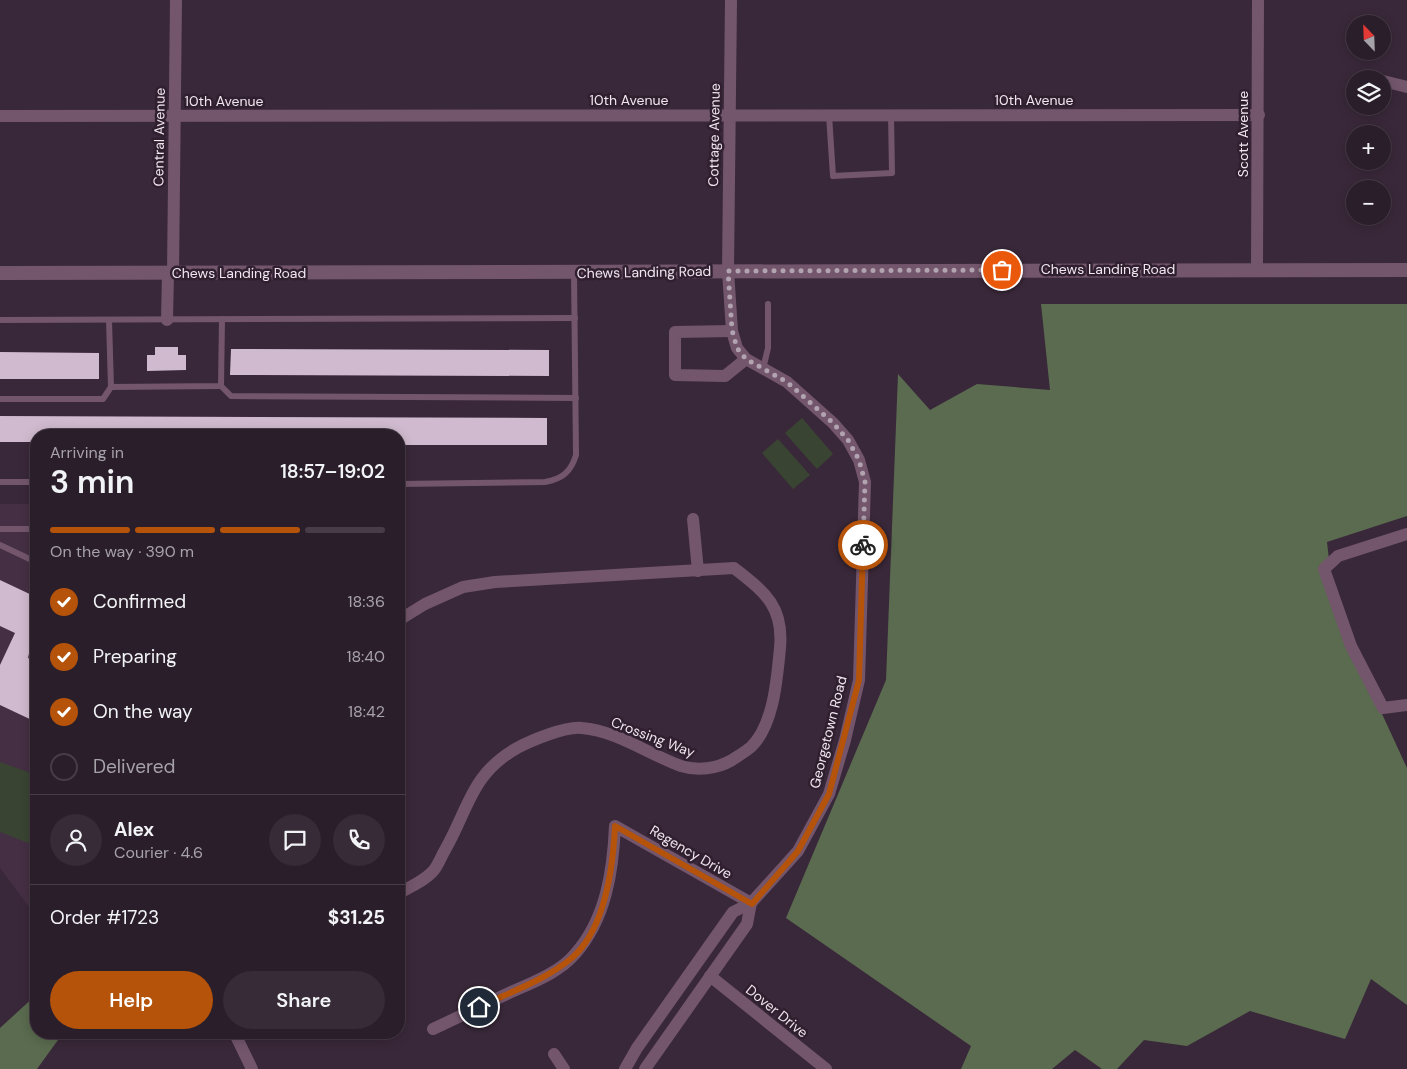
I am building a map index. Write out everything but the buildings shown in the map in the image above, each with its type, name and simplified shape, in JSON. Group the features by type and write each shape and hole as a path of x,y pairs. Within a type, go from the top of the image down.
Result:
{"street":[{"name":"Central Avenue","path":"167,320 170,273 176,0"},
{"name":"Cottage Avenue","path":"728,271 731,0"},
{"name":"Scott Avenue","path":"1257,268 1258,0"},
{"path":"1391,83 1407,87"},
{"name":"10th Avenue","path":"0,116 1259,115"},
{"name":"Chews Landing Road","path":"0,273 574,273 1257,268 1407,270"},
{"path":"728,271 732,330 737,348 746,359 725,376 676,375 675,332 732,330"},
{"name":"Georgetown Road","path":"628,1065 637,1048 733,912 752,904 798,851 818,818 829,794 845,740 859,680 865,482 859,460 848,440 833,423 787,382 746,359"},
{"path":"693,519 698,571"},
{"path":"1407,534 1338,556 1324,569 1351,646 1383,708 1407,705"},
{"name":"Crossing Way","path":"405,616 424,604 463,587 495,582 734,568 768,595 778,619 780,642 776,690 763,728 751,747 725,764 710,768 694,769 682,766 619,738 581,728 559,731 517,748 483,774 471,793 452,838 433,871 405,889"},
{"name":"Regency Drive","path":"433,1029 547,975 574,956 590,936 603,903 613,866 615,826 752,904"},
{"name":"Georgetown Road","path":"644,1069 747,924 752,904"},
{"name":"Dover Drive","path":"710,976 826,1069"},
{"path":"237,1039 252,1069"},
{"path":"554,1054 564,1069"},
{"path":"628,1065 644,1069"}],"lane":[{"path":"830,115 833,176 892,173 891,115"},
{"path":"405,484 528,484 560,479 573,466 576,455 574,273"},
{"path":"763,368 768,348 768,304"},
{"path":"0,320 575,318"},
{"path":"221,386 222,319"},
{"path":"0,399 103,399 111,387 109,320"},
{"path":"111,387 221,386 232,396 576,398"},
{"path":"0,482 30,482"},
{"path":"0,529 30,529"},
{"path":"0,545 30,559"}],"shaded area":[{"path":"0,504 30,504 30,908 0,868"}],"green space":[{"path":"1041,304 1407,304 1407,516 1327,542 1335,612 1407,768 1407,1005 1371,979 1345,1039 1250,1011 1187,1046 1144,1040 1117,1069 1102,1069 1075,1050 1052,1069 961,1069 971,1046 786,918 886,680 898,374 930,410 977,384 1050,390"},
{"path":"802,418 833,454 817,469 785,433"},
{"path":"778,439 810,475 793,489 762,453"},
{"path":"0,762 30,773 30,844 0,832"},
{"path":"30,1000 30,1039 59,1039 37,1069 0,1069 0,1028"}],"way so far":[{"path":"863,545 865,482 859,460 848,440 833,423 787,382 746,359 737,348 732,330 728,271 1002,270"}],"route":[{"path":"479,1007 547,975 574,956 590,936 603,903 613,866 615,826 752,904 798,851 818,818 829,794 845,740 859,680 863,545"}]}
